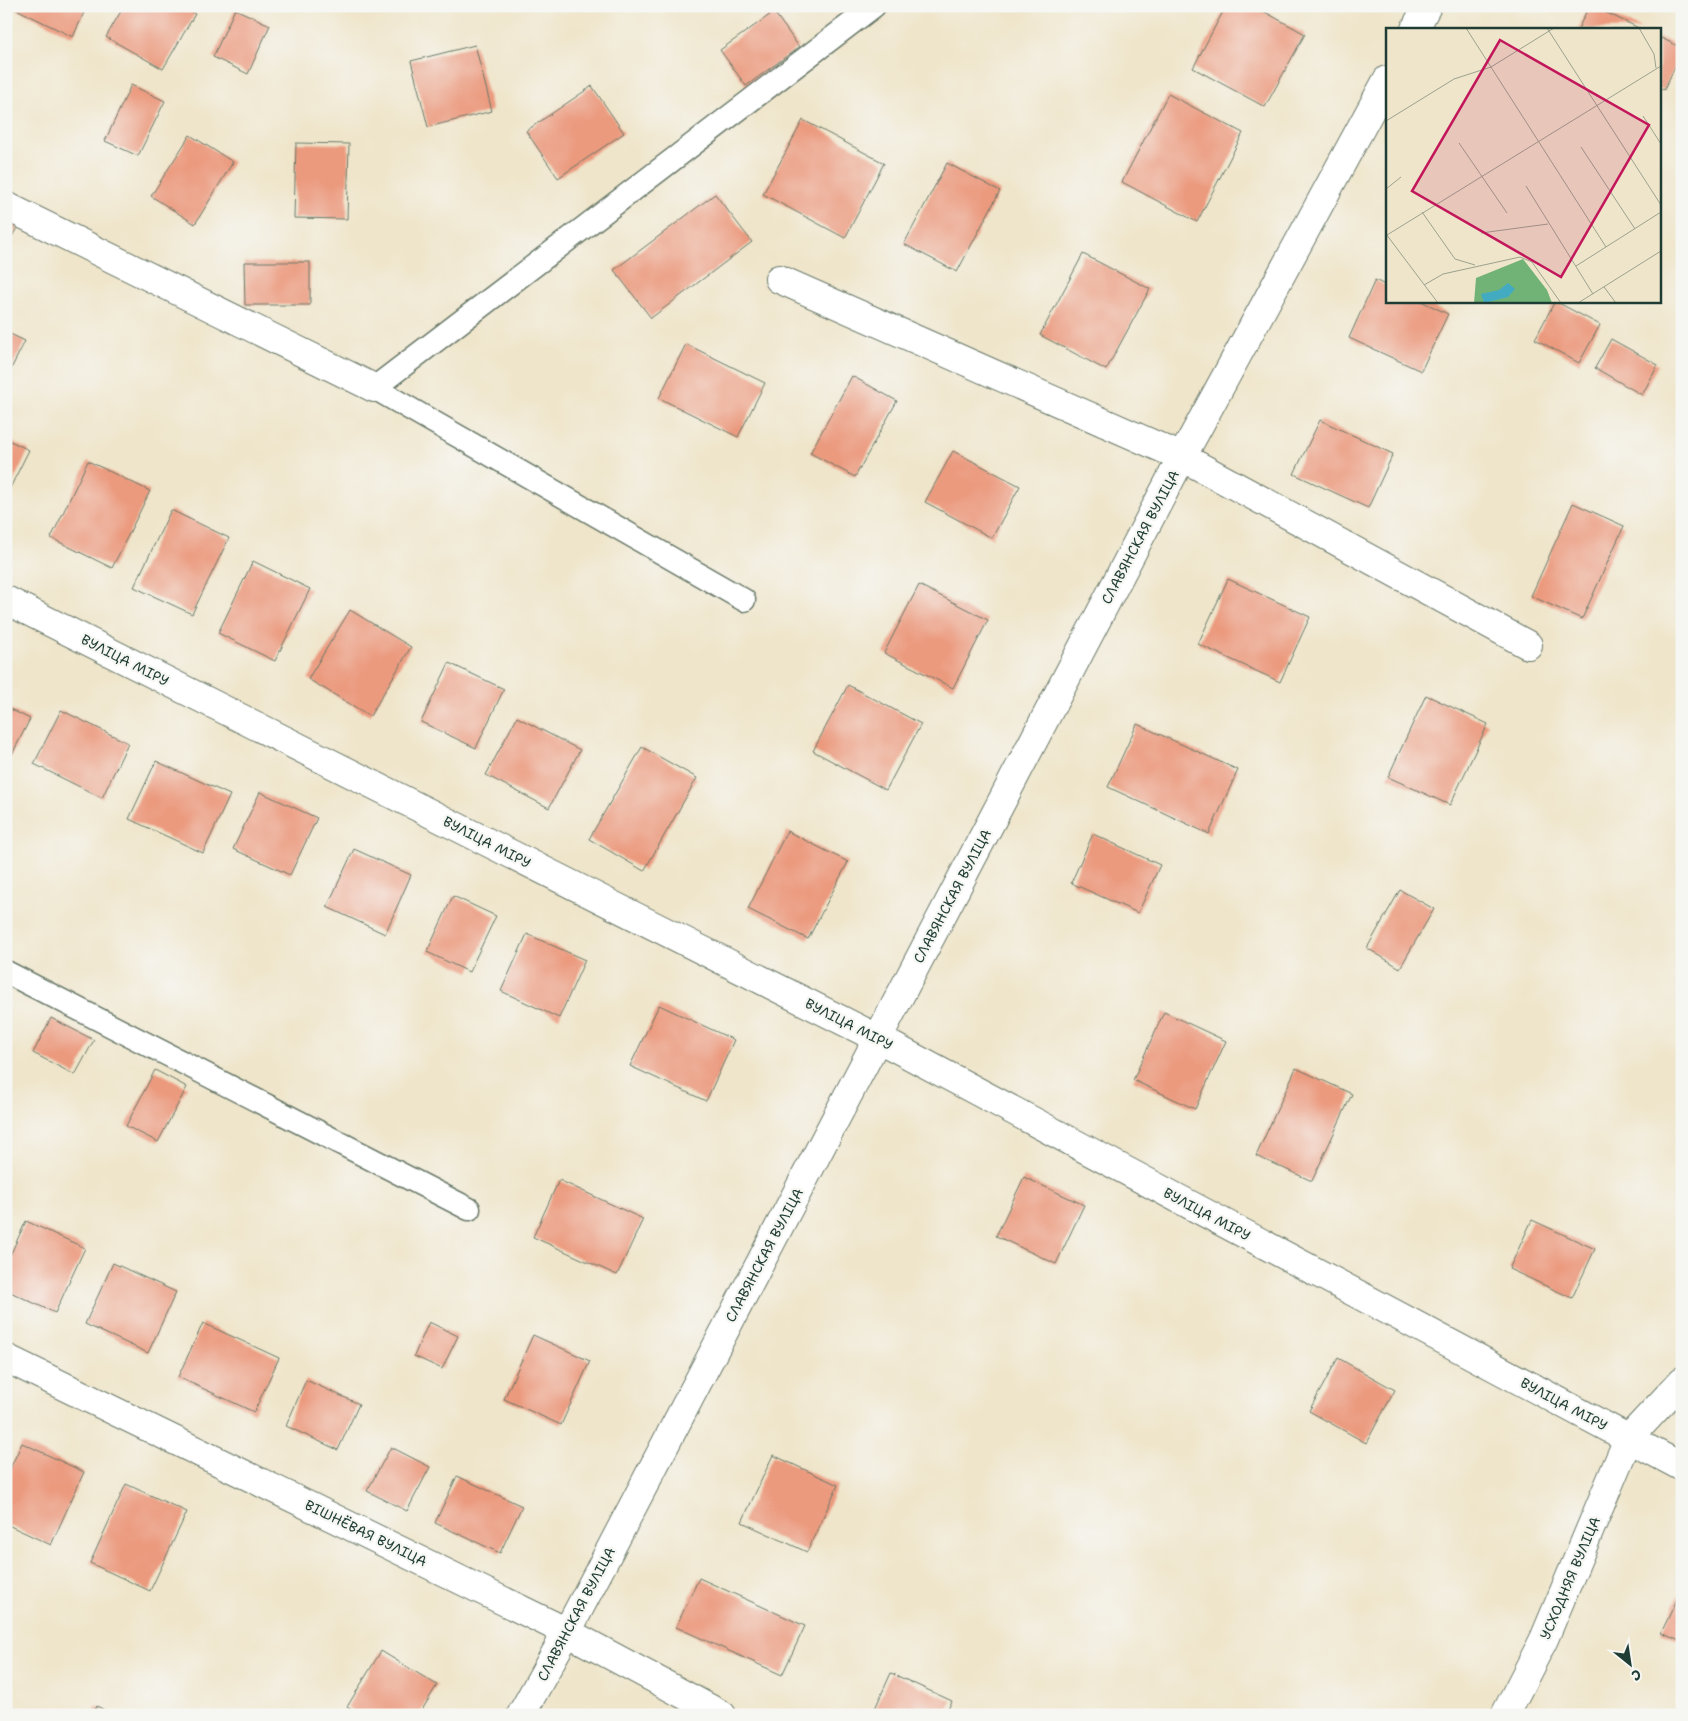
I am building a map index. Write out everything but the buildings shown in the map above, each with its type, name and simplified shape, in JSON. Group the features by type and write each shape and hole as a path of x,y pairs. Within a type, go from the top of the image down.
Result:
{"street":[{"path":"1415,28 1427,6"},
{"name":"СЛАВЯНСКАЯ ВУЛІЦА","path":"521,1715 567,1632 1182,457 1386,82"},
{"path":"6,206 374,388"},
{"path":"779,279 1182,457 1528,645"},
{"name":"ВУЛІЦА МІРУ","path":"6,600 878,1038 1682,1467"},
{"name":"ВІШНЁВАЯ ВУЛІЦА","path":"6,1358 567,1632 722,1715"},
{"path":"1628,1439 1682,1381"},
{"name":"УСХОДНЯЯ ВУЛІЦА","path":"1505,1715 1544,1640 1628,1439"}],"lane":[{"path":"744,600 374,388 874,6"},
{"path":"6,972 469,1209"}]}
